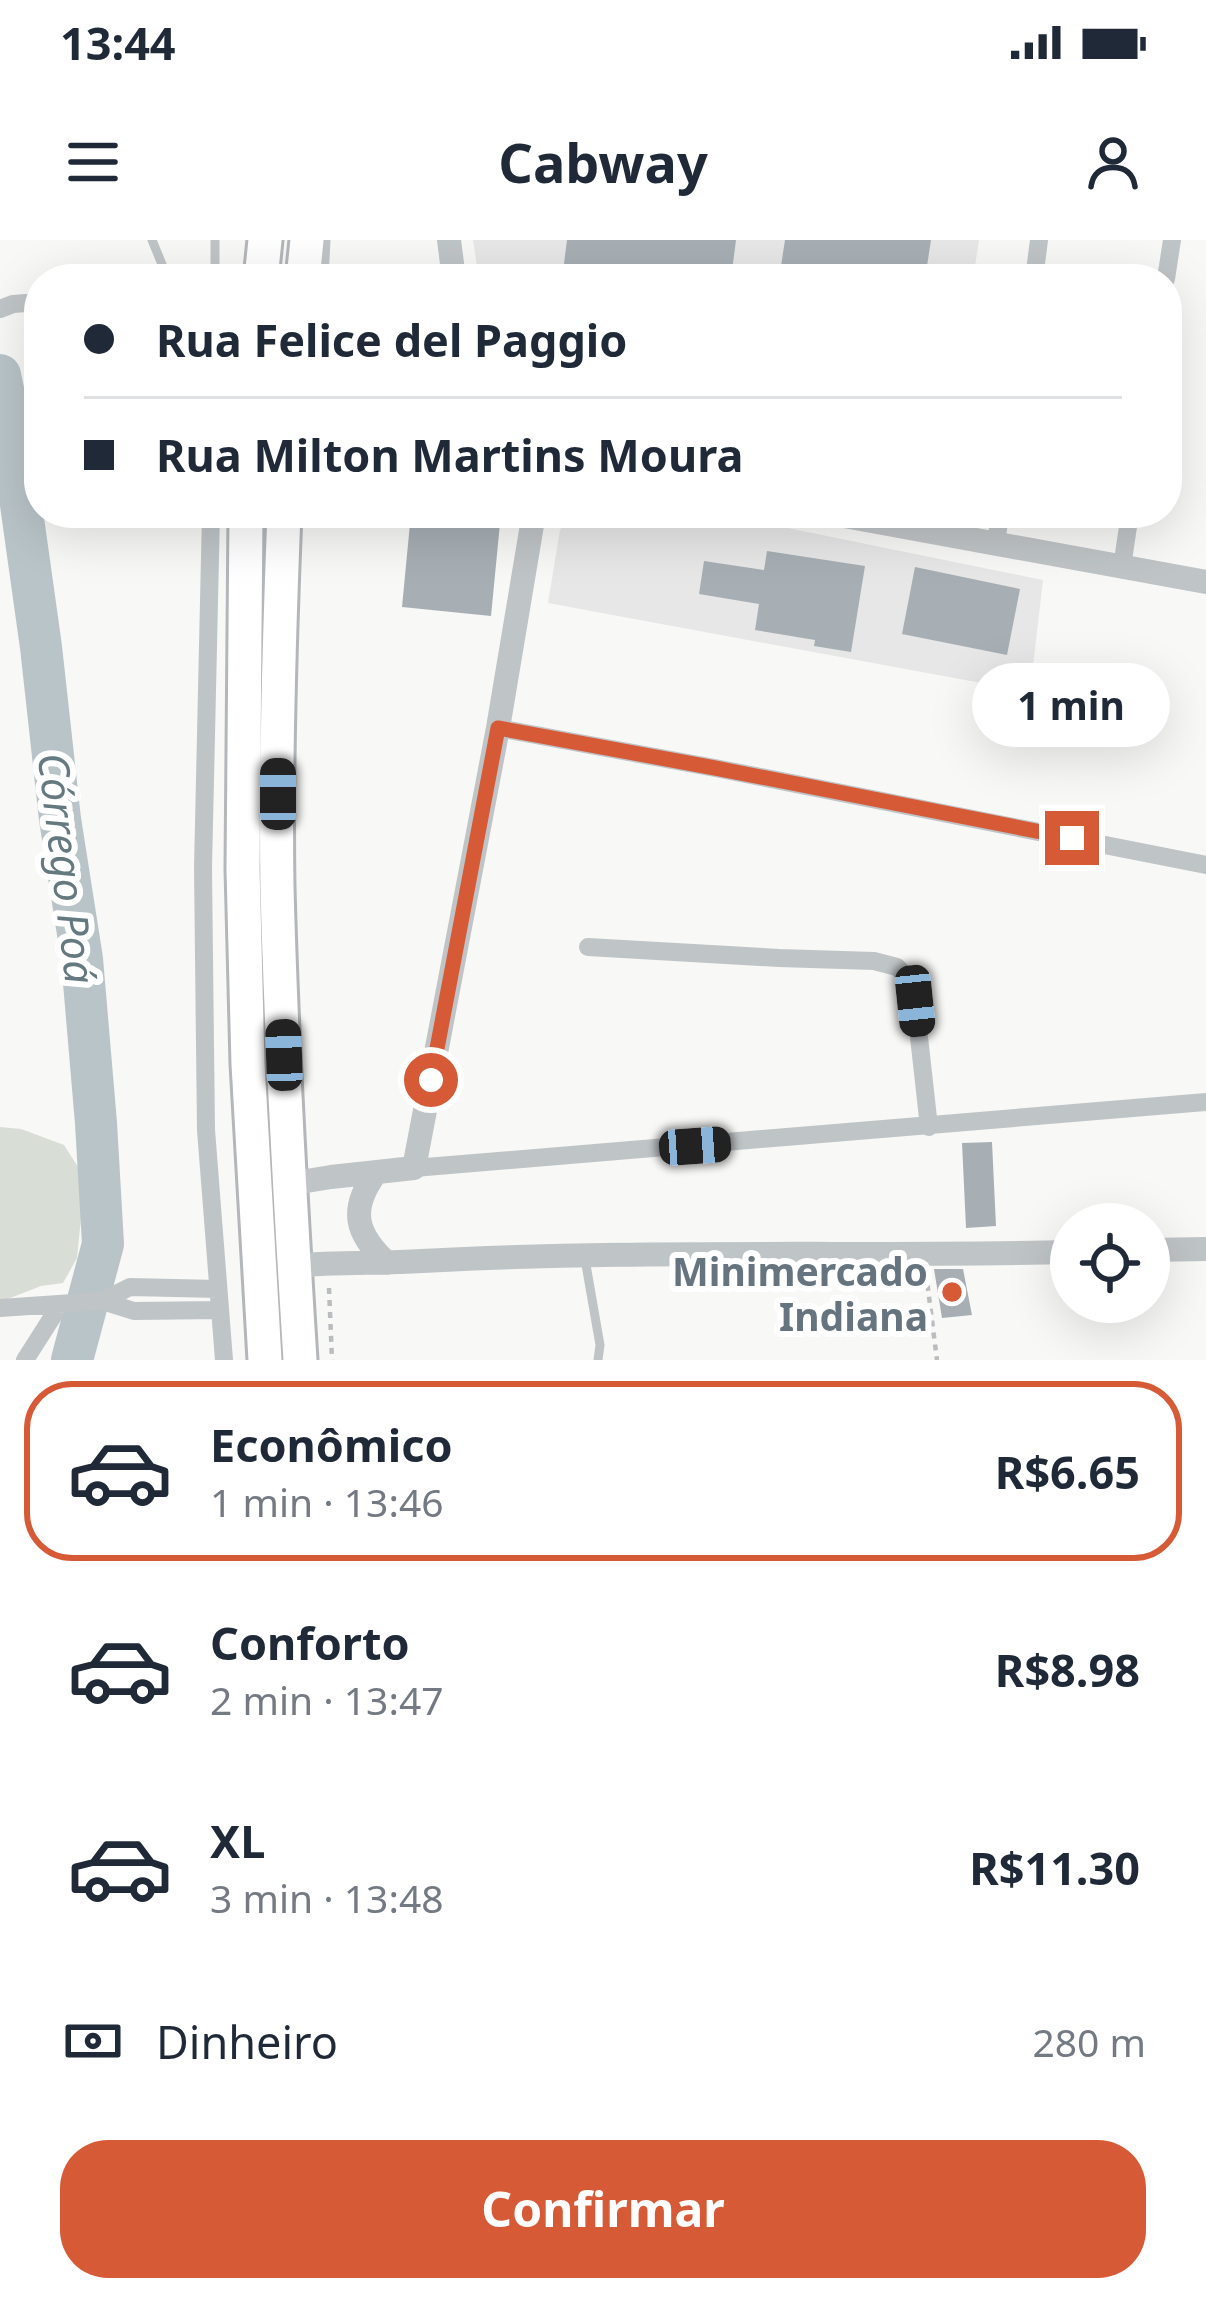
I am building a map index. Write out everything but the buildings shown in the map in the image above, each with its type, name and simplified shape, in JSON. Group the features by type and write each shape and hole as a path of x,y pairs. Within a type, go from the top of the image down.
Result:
{"highway":[{"path":"246,528 244,869 262,1352"},
{"path":"283,528 278,884 288,1184 300,1360"}],"street":[{"path":"211,528 204,844 206,1130 224,1360"},
{"path":"415,1168 531,528"},
{"path":"909,528 1206,582"},
{"path":"996,544 998,528"},
{"path":"1122,567 1128,528"},
{"path":"498,728 1206,865"},
{"path":"589,947 874,961 897,967 907,977 915,1001 928,1127"},
{"path":"288,1184 415,1168 1206,1102"},
{"path":"375,1174 362,1192 360,1227 369,1246 387,1263"},
{"path":"1170,1250 1206,1249"},
{"path":"294,1266 523,1256 1050,1253"},
{"path":"101,1301 130,1287 218,1288"},
{"path":"0,1308 101,1301 134,1311 219,1310"},
{"path":"25,1360 69,1303"}],"lane":[{"path":"584,1255 600,1345 598,1360"}],"path":[{"path":"924,1256 937,1360"},
{"path":"328,1262 332,1360"}],"shaded area":[{"path":"473,240 979,240 975,264 477,264"},
{"path":"788,528 1043,580 1030,692 548,603 560,530"},
{"path":"0,1127 21,1129 64,1145 85,1178 77,1258 63,1283 0,1302"}],"waterway":[{"name":"Córrego Poá","path":"0,375 24,526"},
{"name":"Córrego Poá","path":"24,528 82,959 103,1244 72,1360"}],"place":[{"name":"Minimercado Indiana","path":"952,1292"}],"route":[{"path":"431,1080 498,728 1072,838"}]}
